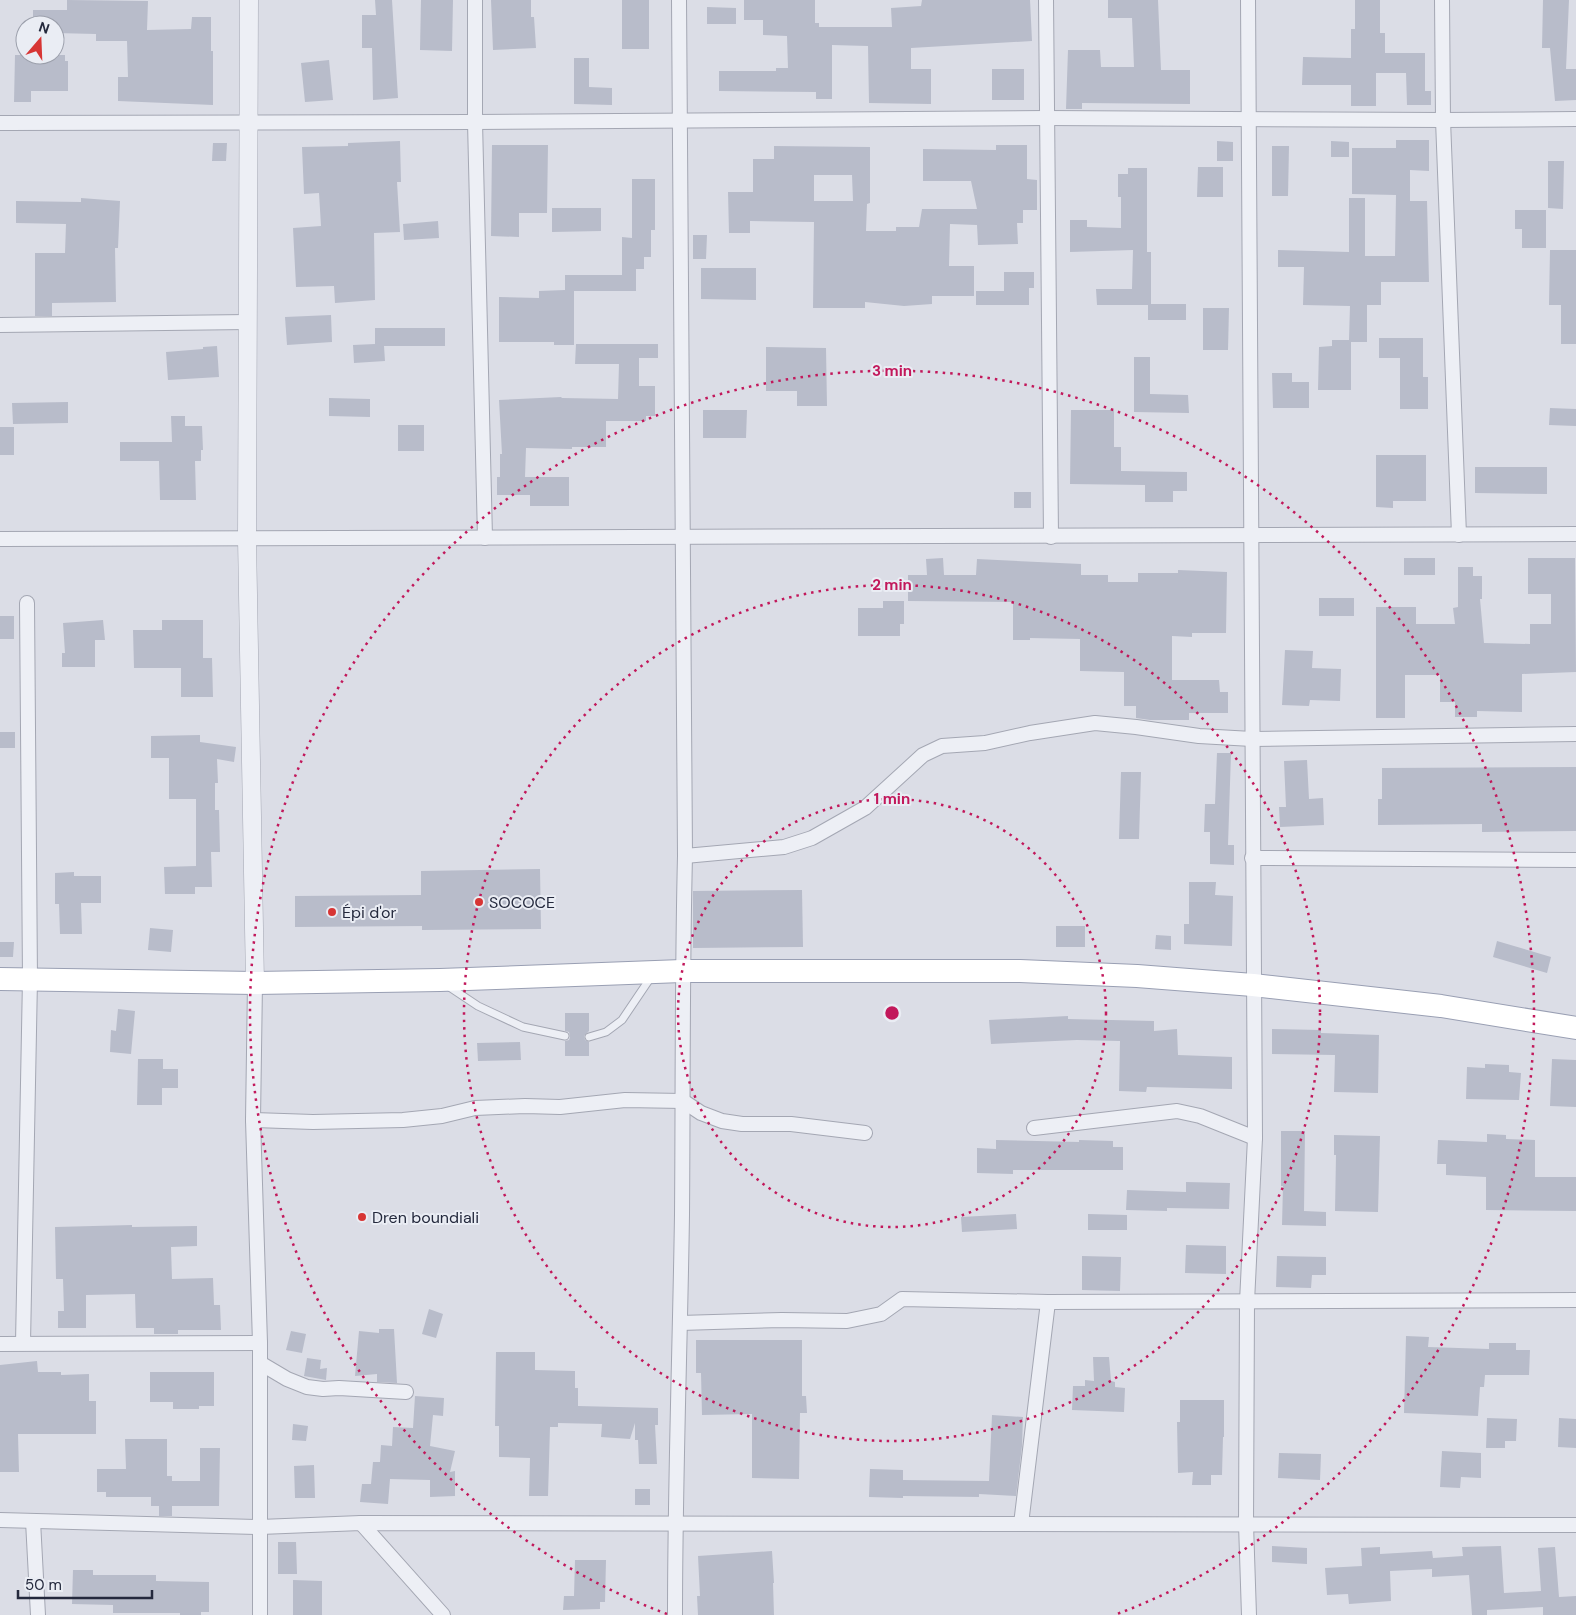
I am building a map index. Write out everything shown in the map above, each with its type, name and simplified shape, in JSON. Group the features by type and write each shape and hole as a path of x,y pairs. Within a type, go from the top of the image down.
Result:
{"main road":[{"path":"0,979 255,983 440,980 682,971 1020,972 1136,976 1253,985 1440,1006 1576,1028"}],"street":[{"path":"249,0 247,539 255,983 253,1120 260,1344 260,1615"},
{"path":"475,0 475,122 484,538"},
{"path":"675,1615 685,856 680,0"},
{"path":"1046,0 1051,537"},
{"path":"1248,0 1255,1138 1247,1302 1246,1524 1249,1615"},
{"path":"1442,0 1443,120 1459,535"},
{"path":"0,123 1046,118 1576,119"},
{"path":"0,324 248,322"},
{"path":"0,539 1576,534"},
{"path":"23,1343 30,979 27,603"},
{"path":"685,856 784,847 812,838 865,808 923,755 942,746 985,743 1030,733 1095,723 1200,736 1252,739 1576,734"},
{"path":"1252,858 1576,860"},
{"path":"253,1120 313,1122 403,1120 442,1116 474,1108 560,1107 625,1100 683,1101 701,1113 722,1121 742,1124 791,1124 865,1133"},
{"path":"1034,1128 1177,1111 1200,1116 1255,1138"},
{"path":"680,1323 782,1320 846,1321 881,1314 902,1299 1048,1302 1576,1300"},
{"path":"1021,1524 1048,1302"},
{"path":"0,1344 260,1344"},
{"path":"260,1363 288,1379 307,1387 406,1392"},
{"path":"0,1520 260,1527 361,1523 1576,1525"},
{"path":"33,1521 38,1615"},
{"path":"361,1523 443,1615"}],"lane":[{"path":"589,1037 606,1032 622,1020 654,973"},
{"path":"440,980 478,1006 523,1027 565,1036"}],"building":[{"path":"67,0 148,1 147,30 191,29 192,17 211,17 213,105 118,101 118,77 128,77 127,41 96,41 96,34 65,33 65,15 33,15 33,10 67,10"},
{"path":"375,0 392,0 398,98 373,100 372,48 362,48 362,15 376,15"},
{"path":"421,0 453,0 452,51 420,50"},
{"path":"491,0 531,0 531,17 534,17 536,48 493,50"},
{"path":"622,0 649,0 649,49 622,49"},
{"path":"744,0 815,0 815,23 819,23 819,27 892,27 891,8 921,6 922,0 1030,0 1032,41 911,48 911,69 931,69 931,104 869,103 868,46 832,45 832,99 816,99 816,92 719,91 719,71 776,71 776,68 788,68 787,36 763,35 763,20 744,20"},
{"path":"1108,0 1158,0 1161,70 1190,70 1190,104 1082,103 1082,109 1066,109 1068,50 1100,50 1101,67 1134,67 1132,18 1108,18"},
{"path":"1355,0 1380,0 1380,33 1385,33 1385,53 1425,53 1425,91 1431,91 1431,105 1407,105 1406,73 1376,73 1376,106 1351,106 1351,85 1302,85 1303,57 1351,58 1351,29 1355,29"},
{"path":"1543,0 1569,0 1566,69 1576,69 1576,100 1555,101 1550,48 1542,48"},
{"path":"707,7 736,8 736,24 707,24"},
{"path":"15,55 15,65 65,65 65,61 68,61 68,91 31,91 31,102 14,102"},
{"path":"574,58 589,58 589,87 612,88 612,105 574,104"},
{"path":"329,60 333,100 305,102 301,63"},
{"path":"992,69 1024,69 1024,100 992,100"},
{"path":"1396,140 1429,140 1429,171 1410,170 1410,201 1427,201 1429,282 1381,282 1381,305 1367,305 1367,342 1351,342 1351,390 1318,390 1319,347 1332,346 1332,340 1349,340 1350,306 1303,305 1304,267 1278,267 1278,250 1349,252 1349,198 1365,198 1365,256 1395,256 1396,195 1352,194 1352,148 1396,148"},
{"path":"400,141 401,182 397,182 400,232 374,233 375,300 335,303 334,286 296,287 293,228 321,226 319,193 304,194 302,147 348,146 348,143"},
{"path":"1217,141 1233,142 1233,161 1217,161"},
{"path":"1331,141 1349,142 1349,157 1331,157"},
{"path":"213,143 227,143 226,161 212,161"},
{"path":"492,145 548,145 547,213 519,213 519,237 491,236"},
{"path":"996,145 1027,145 1027,179 1037,180 1037,210 1023,210 1023,223 1017,223 1018,244 978,245 977,225 950,224 949,266 974,266 974,296 932,296 932,304 904,306 865,302 865,308 813,308 814,222 750,221 750,233 729,233 728,192 753,192 753,159 774,159 774,146 870,147 870,203 867,204 866,231 896,231 896,227 919,227 922,209 977,209 971,181 923,181 923,149 996,150","holes":["814,175 852,175 853,201 814,201"]},
{"path":"1272,146 1289,146 1288,196 1272,196"},
{"path":"1548,161 1564,161 1563,209 1548,208"},
{"path":"1198,167 1223,167 1223,197 1197,197"},
{"path":"1128,168 1147,168 1147,252 1151,252 1151,304 1186,304 1186,320 1148,320 1148,305 1097,305 1096,289 1132,289 1133,250 1070,252 1070,220 1087,220 1087,227 1121,228 1121,197 1118,197 1118,174 1128,174"},
{"path":"632,179 655,179 655,230 651,230 651,257 644,257 644,269 636,269 636,291 574,291 574,345 554,345 554,342 499,342 499,297 539,298 539,291 565,290 565,275 622,275 622,237 632,238"},
{"path":"81,198 120,201 118,248 115,248 116,302 52,303 52,316 35,316 35,253 65,253 66,224 16,223 16,201 81,202"},
{"path":"552,208 601,208 601,231 552,232"},
{"path":"1515,210 1546,210 1546,248 1522,248 1522,229 1515,229"},
{"path":"438,221 439,238 404,240 403,224"},
{"path":"693,235 707,235 706,259 693,259"},
{"path":"1550,250 1576,250 1576,344 1561,344 1561,305 1549,305"},
{"path":"701,268 756,268 756,300 701,299"},
{"path":"1004,272 1034,272 1034,288 1029,288 1029,305 976,305 976,291 1004,291"},
{"path":"1203,308 1229,308 1228,350 1203,350"},
{"path":"331,315 332,342 287,345 285,317"},
{"path":"375,328 445,328 445,346 384,346 385,361 354,363 353,345 375,344"},
{"path":"1379,338 1423,338 1423,377 1428,377 1428,409 1400,409 1400,358 1379,358"},
{"path":"576,344 658,344 658,358 639,358 639,386 655,386 655,416 646,416 646,421 606,421 606,447 572,447 572,449 526,448 525,477 569,477 569,506 530,506 530,495 497,495 497,477 500,477 500,454 502,454 499,400 561,397 618,399 619,364 575,364"},
{"path":"217,346 219,377 168,380 166,352"},
{"path":"766,347 826,348 827,406 797,406 797,391 766,391"},
{"path":"1134,357 1150,357 1150,394 1188,395 1189,413 1134,412"},
{"path":"1272,373 1292,373 1292,382 1309,382 1309,408 1273,408"},
{"path":"329,398 370,399 370,417 329,416"},
{"path":"68,402 68,423 13,424 12,403"},
{"path":"1550,408 1576,409 1576,426 1549,425"},
{"path":"703,410 747,410 746,438 703,438"},
{"path":"1071,410 1114,410 1114,447 1121,447 1121,471 1187,472 1187,491 1173,491 1173,502 1145,502 1145,485 1070,484"},
{"path":"171,416 185,416 185,426 202,426 203,450 201,450 201,461 195,461 196,500 160,500 159,461 120,461 120,442 172,442"},
{"path":"398,425 424,425 424,451 398,451"},
{"path":"0,427 14,427 14,455 0,455"},
{"path":"1376,455 1426,455 1426,501 1393,501 1393,508 1376,507"},
{"path":"1475,467 1547,467 1547,494 1475,493"},
{"path":"1014,492 1031,492 1031,508 1014,508"},
{"path":"943,558 944,575 976,575 977,559 1081,564 1081,575 1108,575 1108,582 1138,582 1138,573 1178,573 1178,570 1227,572 1226,633 1192,633 1192,637 1172,636 1172,680 1219,680 1220,692 1228,692 1228,713 1189,713 1189,720 1136,718 1136,706 1124,706 1124,672 1080,671 1080,639 1030,638 1030,640 1013,640 1013,602 908,601 908,575 927,575 926,559"},
{"path":"1404,558 1435,558 1435,575 1404,575"},
{"path":"1528,558 1575,558 1576,672 1522,674 1522,712 1477,711 1477,717 1455,717 1455,702 1440,702 1440,675 1405,675 1405,718 1376,718 1376,607 1416,607 1416,624 1455,624 1453,608 1458,607 1458,567 1473,567 1473,576 1482,576 1482,599 1480,599 1484,643 1530,644 1530,624 1551,624 1551,594 1528,594"},
{"path":"1319,598 1354,598 1354,616 1319,616"},
{"path":"883,601 904,601 904,624 900,624 900,636 858,636 858,608 883,608"},
{"path":"0,616 14,616 14,639 0,639"},
{"path":"103,620 105,640 95,640 95,667 62,667 62,653 65,653 63,623"},
{"path":"162,620 203,620 203,658 212,658 213,697 181,697 181,668 134,668 133,630 162,630"},
{"path":"1285,650 1313,651 1312,668 1341,669 1340,701 1310,700 1309,706 1282,705"},
{"path":"0,732 15,732 15,748 0,748"},
{"path":"200,735 200,742 236,747 234,762 217,759 218,783 215,783 215,810 219,810 220,852 211,852 212,887 195,887 195,894 165,894 164,867 196,866 196,799 169,799 169,758 151,758 151,736"},
{"path":"1217,753 1231,753 1228,845 1234,845 1234,865 1210,864 1210,832 1204,832 1205,804 1215,804"},
{"path":"1307,760 1309,799 1323,798 1324,825 1280,827 1279,807 1286,807 1284,761"},
{"path":"1576,767 1576,831 1482,832 1482,824 1378,825 1378,799 1382,799 1382,768"},
{"path":"1121,772 1141,772 1139,839 1119,839"},
{"path":"540,869 541,929 422,930 422,926 295,927 295,896 421,895 421,871"},
{"path":"74,872 74,876 101,876 101,903 81,903 82,934 60,934 59,904 55,904 55,873"},
{"path":"1189,882 1216,882 1215,895 1233,896 1232,946 1184,944 1184,924 1189,924"},
{"path":"802,890 803,947 693,948 693,891"},
{"path":"1056,926 1085,926 1085,947 1056,947"},
{"path":"150,928 173,930 171,952 148,950"},
{"path":"1156,935 1171,936 1171,950 1155,949"},
{"path":"1497,941 1551,957 1547,973 1493,957"},
{"path":"0,942 14,942 13,957 0,957"},
{"path":"118,1009 135,1011 131,1054 110,1052 111,1030 116,1031"},
{"path":"565,1013 589,1013 589,1031 584,1036 585,1040 589,1042 589,1056 565,1056 565,1041 569,1040 570,1037 569,1032 565,1031"},
{"path":"1068,1016 1068,1019 1154,1021 1154,1031 1177,1029 1178,1055 1232,1057 1232,1089 1147,1087 1146,1092 1119,1091 1120,1041 1077,1040 991,1044 989,1020"},
{"path":"1272,1029 1321,1030 1321,1033 1379,1035 1378,1093 1334,1092 1335,1055 1272,1054"},
{"path":"520,1042 521,1060 478,1061 477,1043"},
{"path":"138,1059 163,1059 163,1069 178,1069 178,1088 162,1088 162,1105 137,1105"},
{"path":"1552,1059 1576,1060 1576,1107 1550,1106"},
{"path":"1485,1064 1509,1065 1509,1072 1521,1073 1519,1100 1466,1099 1467,1067 1485,1068"},
{"path":"1281,1131 1305,1131 1304,1211 1326,1212 1326,1226 1282,1225"},
{"path":"1487,1134 1506,1135 1506,1139 1535,1140 1535,1177 1576,1177 1576,1211 1486,1210 1486,1177 1446,1175 1446,1164 1437,1164 1438,1140 1487,1142"},
{"path":"1334,1135 1380,1136 1378,1212 1335,1211 1336,1155 1334,1155"},
{"path":"996,1140 1113,1141 1113,1147 1123,1147 1123,1170 1013,1170 1013,1174 977,1173 977,1148 996,1149"},
{"path":"1186,1182 1230,1183 1229,1209 1167,1208 1167,1211 1126,1210 1127,1190 1186,1192"},
{"path":"1016,1214 1017,1229 962,1232 961,1217"},
{"path":"1088,1214 1127,1215 1127,1230 1088,1230"},
{"path":"132,1225 132,1227 197,1226 197,1246 171,1247 172,1279 213,1278 214,1305 220,1305 221,1330 178,1330 178,1334 154,1334 154,1328 136,1328 135,1294 86,1295 86,1328 58,1328 58,1311 64,1311 63,1279 56,1279 55,1227"},
{"path":"1186,1245 1226,1246 1226,1274 1185,1273"},
{"path":"1082,1256 1121,1257 1120,1291 1082,1290"},
{"path":"1277,1256 1326,1257 1326,1275 1312,1275 1311,1288 1276,1287"},
{"path":"429,1309 443,1314 436,1338 422,1334"},
{"path":"379,1329 394,1329 397,1383 377,1382 377,1374 355,1376 359,1331 379,1333"},
{"path":"291,1331 306,1334 302,1353 286,1350"},
{"path":"1406,1336 1429,1337 1428,1347 1489,1349 1489,1343 1516,1343 1516,1350 1530,1350 1529,1375 1485,1375 1484,1387 1480,1387 1478,1416 1404,1413"},
{"path":"696,1340 802,1340 802,1396 806,1396 807,1413 800,1413 799,1479 752,1478 752,1414 702,1415 701,1373 696,1373"},
{"path":"496,1352 535,1352 535,1370 575,1371 575,1388 578,1388 578,1406 658,1408 658,1425 655,1425 657,1464 639,1464 638,1440 635,1440 635,1423 630,1439 601,1437 602,1424 558,1423 558,1427 550,1427 548,1496 529,1496 530,1458 499,1457 499,1426 495,1426"},
{"path":"1093,1357 1109,1357 1111,1381 1115,1382 1115,1387 1125,1388 1124,1412 1072,1410 1073,1386 1085,1386 1085,1380 1094,1381"},
{"path":"307,1358 321,1360 320,1369 327,1368 326,1380 304,1376"},
{"path":"37,1361 38,1372 61,1372 61,1375 89,1374 89,1401 96,1401 96,1434 18,1434 19,1472 0,1472 0,1365"},
{"path":"150,1372 214,1372 214,1406 199,1406 199,1409 173,1409 173,1402 150,1402"},
{"path":"415,1396 444,1398 443,1416 433,1415 430,1446 455,1451 450,1472 455,1471 455,1496 430,1497 430,1480 390,1479 388,1504 360,1502 362,1484 371,1484 373,1462 380,1462 381,1445 392,1446 393,1427 413,1428"},
{"path":"1180,1400 1224,1400 1222,1475 1211,1475 1211,1485 1192,1485 1193,1472 1178,1473 1177,1422 1180,1422"},
{"path":"992,1415 1023,1417 1022,1446 1016,1496 979,1494 979,1497 869,1497 870,1469 903,1470 903,1480 989,1481"},
{"path":"1487,1418 1517,1419 1516,1441 1505,1441 1505,1448 1486,1448"},
{"path":"1559,1418 1576,1419 1576,1448 1558,1447"},
{"path":"293,1424 308,1426 306,1441 292,1440"},
{"path":"125,1439 167,1439 167,1476 172,1476 172,1481 200,1481 200,1448 220,1448 219,1506 172,1506 172,1516 159,1516 159,1506 151,1506 151,1497 106,1497 106,1492 97,1492 97,1469 126,1469"},
{"path":"1442,1451 1481,1453 1481,1478 1461,1477 1460,1488 1440,1487"},
{"path":"1279,1453 1321,1454 1320,1480 1278,1478"},
{"path":"314,1465 315,1498 295,1498 294,1466"},
{"path":"635,1489 650,1489 650,1505 635,1505"},
{"path":"278,1542 296,1542 297,1574 278,1574"},
{"path":"1272,1546 1307,1548 1307,1564 1272,1562"},
{"path":"1501,1546 1504,1593 1541,1591 1538,1548 1555,1547 1559,1597 1576,1596 1576,1615 1543,1615 1543,1607 1487,1610 1487,1615 1472,1615 1469,1575 1432,1577 1432,1569 1390,1571 1391,1601 1349,1604 1348,1594 1327,1595 1325,1568 1362,1566 1361,1548 1380,1547 1380,1554 1432,1551 1433,1558 1463,1556 1462,1547"},
{"path":"772,1551 774,1615 698,1615 697,1596 700,1596 698,1556"},
{"path":"575,1560 606,1560 605,1602 600,1602 600,1609 563,1610 564,1596 574,1596"},
{"path":"73,1570 93,1570 93,1575 156,1575 156,1581 209,1582 209,1612 201,1612 201,1615 180,1615 180,1613 113,1613 113,1605 72,1604"},
{"path":"293,1580 322,1581 322,1615 293,1615"}],"place":[{"name":"SOCOCE","path":"479,902"},
{"name":"Épi d'or","path":"332,912"},
{"name":"Dren boundiali","path":"362,1217"}]}
